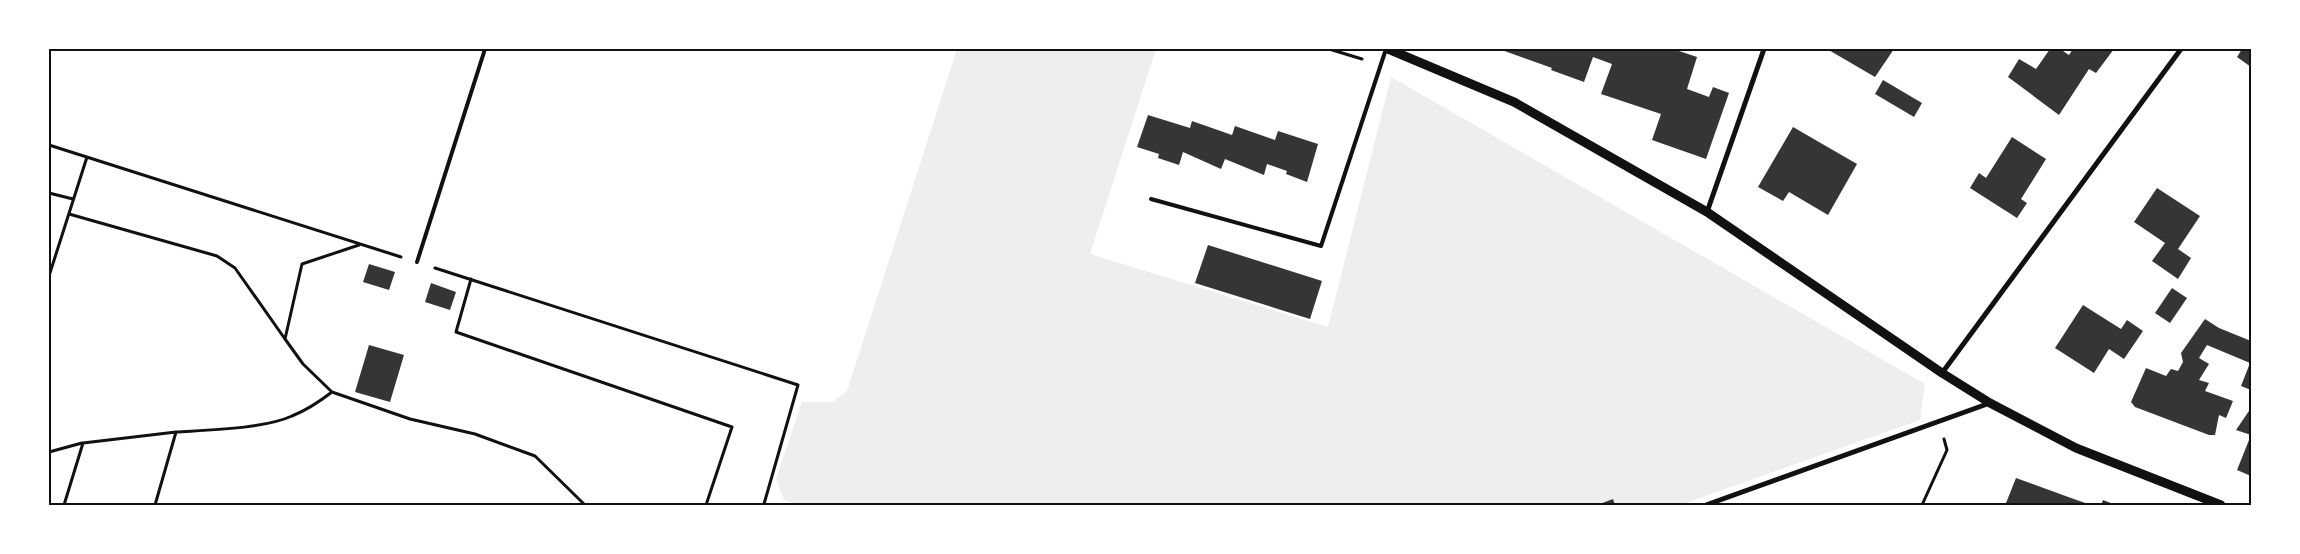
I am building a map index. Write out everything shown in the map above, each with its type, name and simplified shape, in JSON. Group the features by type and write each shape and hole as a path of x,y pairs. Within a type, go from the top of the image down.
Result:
{"street":[{"path":"1387,49 1514,102 1707,212 1942,374 1990,403 2076,448 2221,505"},
{"path":"1707,212 1764,49"},
{"path":"1942,374 2181,49"},
{"path":"1706,505 1990,403"}],"lane":[{"path":"417,262 484,49"},
{"path":"1151,199 1320,246 1387,49"}],"path":[{"path":"49,145 798,385 765,505"},
{"path":"49,276 87,158"},
{"path":"49,193 73,200"},
{"path":"69,214 217,256 235,268 303,364 332,392 410,419 475,434 535,456 585,505"},
{"path":"286,339 302,264 359,245"},
{"path":"471,279 456,332 732,427 706,505"},
{"path":"49,452 83,443 176,432 240,427 290,418 313,406 332,392"},
{"path":"1922,505 1946,450 1940,421"},
{"path":"155,505 176,432"},
{"path":"64,505 83,443"}],"shaded area":[{"path":"957,49 1156,49 1090,254 1328,327 1391,77 1925,384 1920,420 1680,505 799,505 784,500 776,479 802,402 832,402 847,391"}],"building":[{"path":"1499,49 1673,49 1697,57 1687,89 1709,97 1713,87 1729,93 1706,159 1652,140 1661,114 1601,94 1612,64 1593,57 1584,82"},
{"path":"1827,49 1894,49 1875,77"},
{"path":"2050,49 2060,49 2069,55 2073,49 2114,49 2096,73 2089,69 2059,115 2008,77 2019,59 2036,69"},
{"path":"2242,49 2251,49 2251,67 2237,57"},
{"path":"1883,80 1922,103 1914,117 1875,94"},
{"path":"1148,115 1190,128 1192,121 1232,135 1235,126 1275,140 1278,131 1318,144 1307,182 1286,174 1287,171 1267,164 1264,175 1225,159 1221,169 1183,152 1179,165 1158,158 1159,154 1137,147"},
{"path":"1793,127 1857,164 1828,215 1789,192 1783,201 1758,187"},
{"path":"2012,137 2046,159 2021,199 2027,203 2017,218 1970,188 1979,173 1986,178"},
{"path":"2157,188 2200,216 2178,249 2191,258 2178,279 2152,261 2165,243 2134,222"},
{"path":"1208,245 1322,281 1310,319 1195,283"},
{"path":"369,264 395,272 389,290 363,282"},
{"path":"431,283 456,292 450,310 425,302"},
{"path":"2172,288 2187,298 2170,323 2155,313"},
{"path":"2083,305 2121,329 2127,320 2143,331 2124,359 2109,349 2094,373 2055,348"},
{"path":"2205,319 2219,328 2251,341 2251,390 2241,386 2250,363 2207,345 2199,358 2209,364 2199,380 2209,383 2205,391 2233,401 2226,418 2219,415 2215,435 2209,435 2135,407 2131,402 2146,368 2166,376 2171,369 2178,371 2183,362 2181,353"},
{"path":"369,345 404,355 390,402 355,392"},
{"path":"2251,408 2251,435 2236,430"},
{"path":"2251,435 2251,476 2237,470"},
{"path":"2016,478 2091,505 2002,505 2006,503"},
{"path":"1613,499 1615,505 1597,505"},
{"path":"2103,500 2116,505 2101,505"}]}
